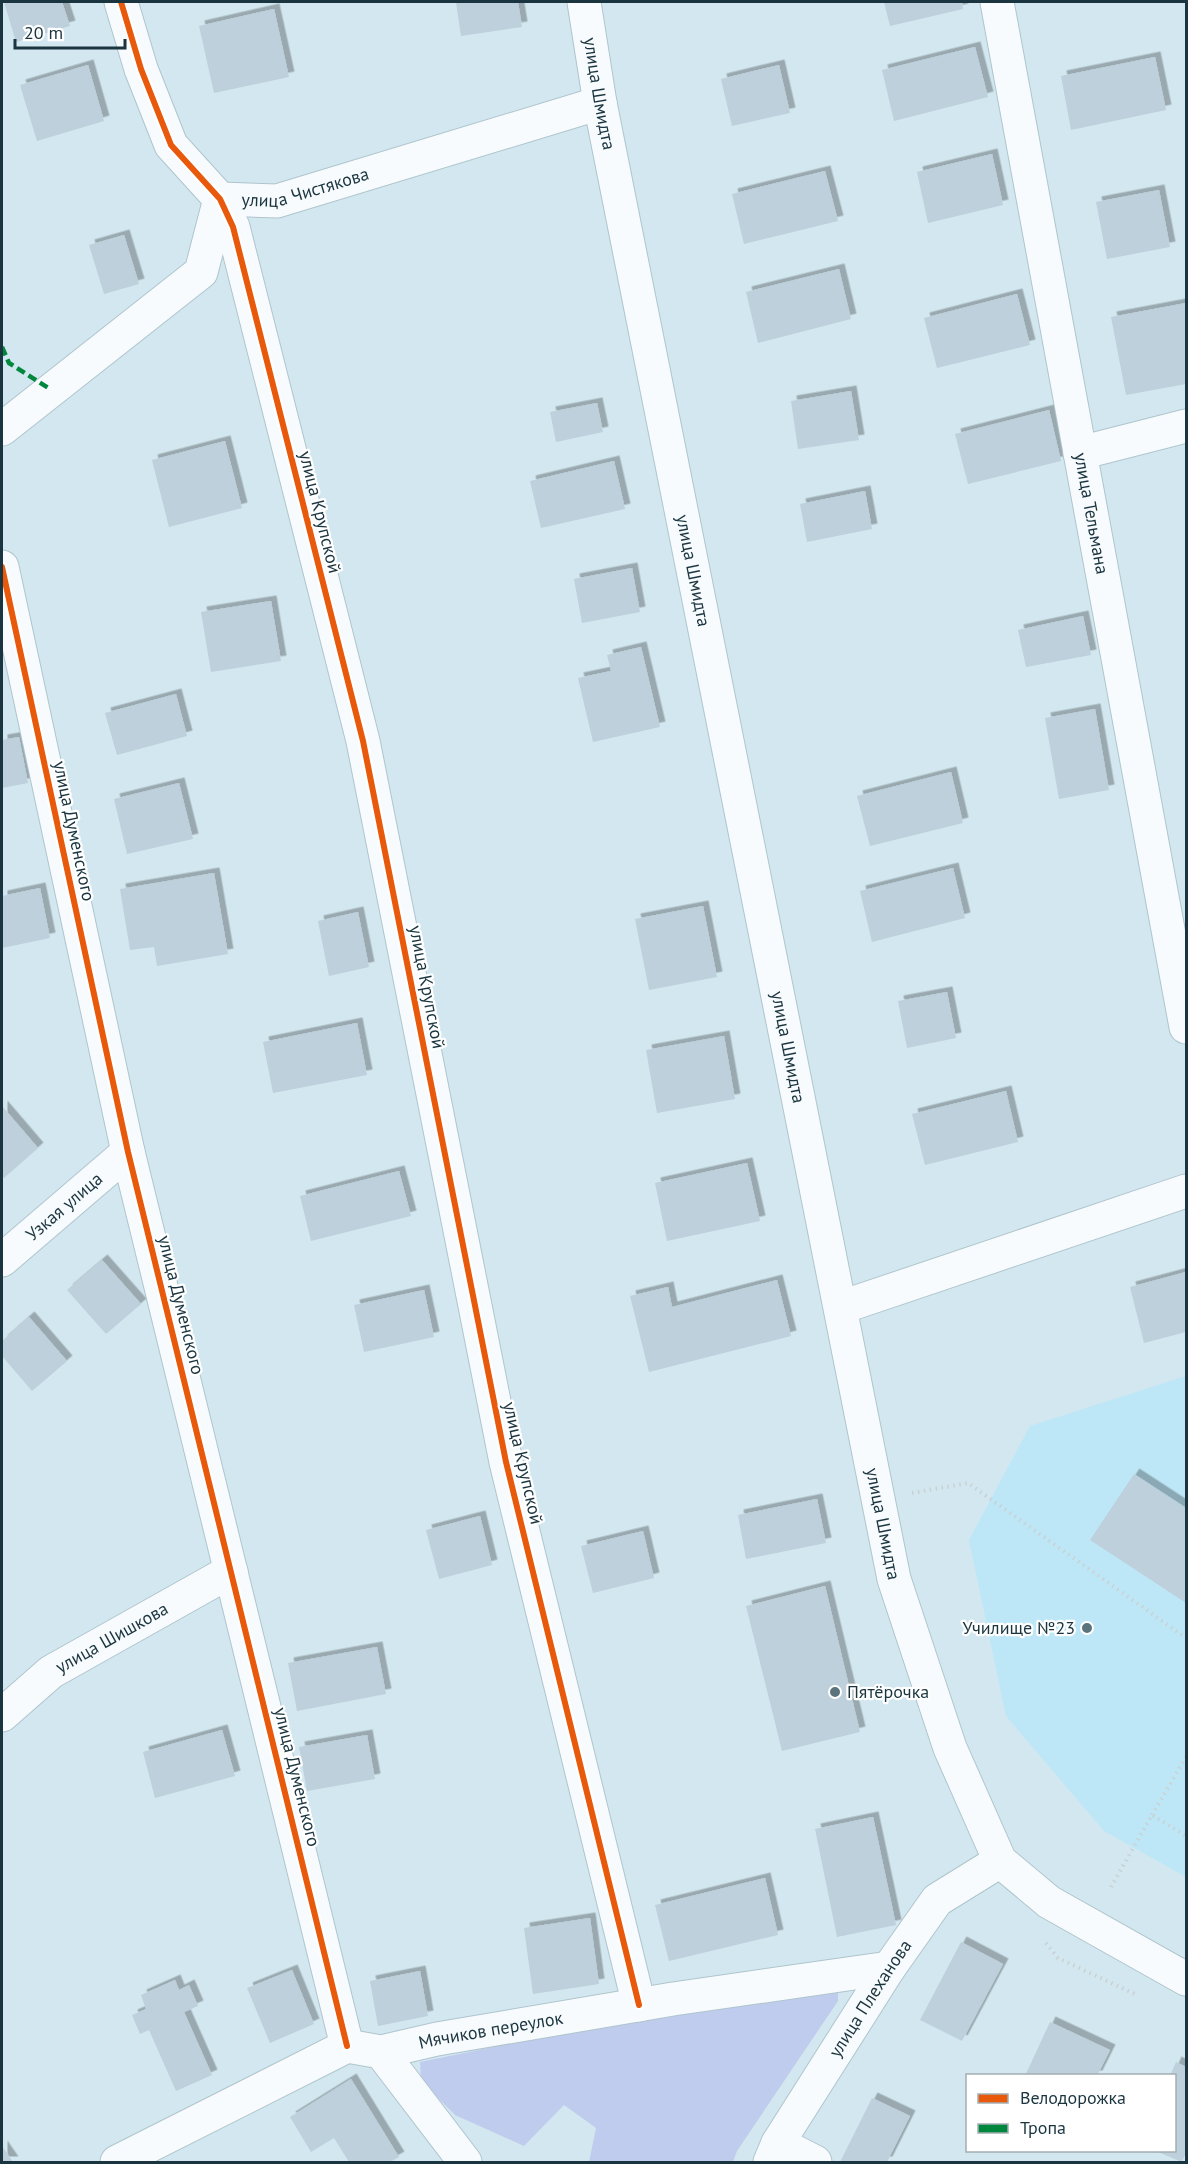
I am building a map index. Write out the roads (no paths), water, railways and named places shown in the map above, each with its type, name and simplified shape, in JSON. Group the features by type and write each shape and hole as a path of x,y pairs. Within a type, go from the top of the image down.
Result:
{"street":[{"name":"улица Крупской","path":"121,2 141,69 171,145 220,199 233,227 363,741 506,1462 639,2005"},
{"name":"улица Шмидта","path":"584,2 600,103 842,1307 894,1579 946,1737 999,1861 1049,1902 1186,1979"},
{"name":"улица Тельмана","path":"997,2 1186,1027"},
{"name":"улица Чистякова","path":"2,429 201,272 220,199 277,201 600,103"},
{"path":"1080,453 1186,426"},
{"name":"улица Думенского","path":"2,567 128,1152 347,2046"},
{"name":"Узкая улица","path":"2,1260 128,1152"},
{"path":"842,1307 1186,1191"},
{"name":"улица Шишкова","path":"2,1715 51,1672 231,1571"},
{"name":"улица Плеханова","path":"774,2153 889,1968 937,1900 999,1861"},
{"name":"Мячиков переулок","path":"347,2046 381,2052 437,2039 639,2005 889,1968"},
{"path":"117,2163 347,2046"},
{"path":"381,2052 465,2163"},
{"path":"774,2153 814,2163"}],"place":[{"name":"Училище №23","path":"1087,1628"},
{"name":"Пятёрочка","path":"835,1692"}]}
